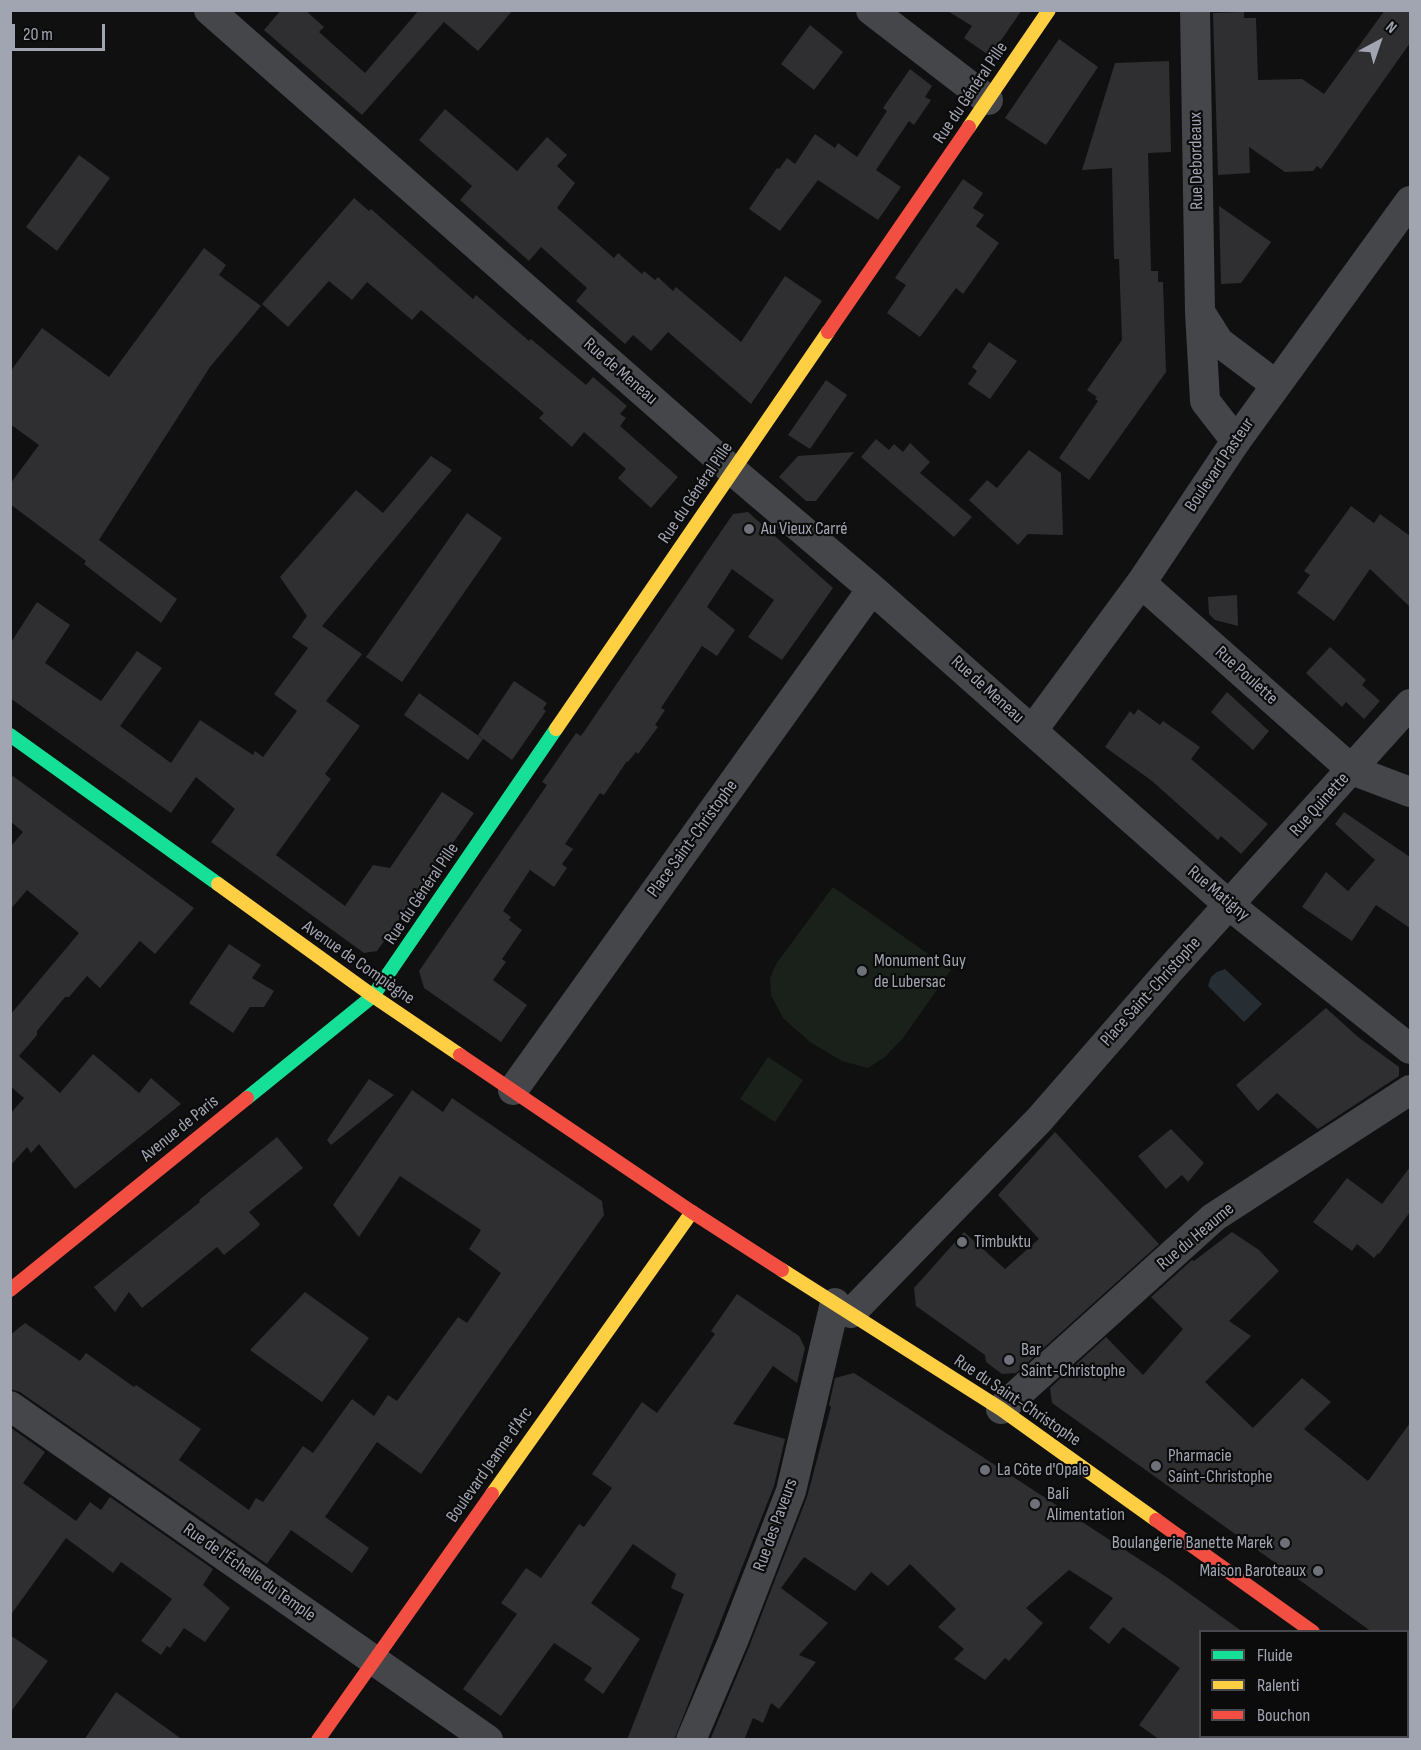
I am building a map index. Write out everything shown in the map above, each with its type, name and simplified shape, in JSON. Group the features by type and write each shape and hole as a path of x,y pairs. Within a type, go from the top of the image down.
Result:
{"street":[{"name":"Rue de Meneau","path":"209,10 1032,731"},
{"path":"871,10 988,100"},
{"name":"Rue du Général Pille","path":"373,996 1049,10"},
{"name":"Rue Debordeaux","path":"1195,10 1200,312 1205,401 1236,441"},
{"name":"Boulevard Pasteur","path":"1032,731 1141,583 1236,441 1410,201"},
{"path":"1200,312 1219,342 1276,385"},
{"name":"Rue Poulette","path":"1141,583 1352,770"},
{"name":"Place Saint-Christophe","path":"513,1090 872,589"},
{"name":"Rue Quinette","path":"1229,905 1410,704"},
{"name":"Rue Matigny","path":"1032,731 1229,905 1410,1049"},
{"name":"Avenue de Compiègne","path":"10,735 373,996 692,1212"},
{"path":"1352,770 1410,792"},
{"name":"Place Saint-Christophe","path":"843,1308 1039,1120 1229,905"},
{"name":"Avenue de Paris","path":"10,1290 373,996"},
{"name":"Rue du Heaume","path":"1001,1409 1214,1217 1410,1090"},
{"name":"Rue du Saint-Christophe","path":"692,1212 1001,1409 1310,1630"},
{"name":"Boulevard Jeanne d'Arc","path":"318,1740 692,1212"},
{"name":"Rue des Paveurs","path":"691,1740 733,1641 791,1491 843,1308"},
{"name":"Rue de l'Échelle du Temple","path":"10,1406 488,1740"}],"shaded area":[{"path":"833,887 951,970 903,1038 885,1057 868,1068 842,1061 810,1042 783,1018 771,995 770,978 776,964"},
{"path":"1225,969 1262,1004 1244,1022 1208,986 1211,977"},
{"path":"768,1057 803,1080 775,1122 740,1099"}],"building":[{"path":"281,10 305,10 324,27 319,32 365,73 419,10 513,10 478,51 444,22 362,115 264,30"},
{"path":"946,10 1022,10 990,56 964,38 972,26"},
{"path":"1385,10 1410,10 1410,43 1321,169 1317,166 1313,171 1285,172 1249,147 1250,173 1218,175 1213,13 1244,12 1244,18 1256,18 1258,80 1302,79 1324,94"},
{"path":"810,25 843,52 814,90 781,64"},
{"path":"1059,39 1098,67 1046,145 1005,118"},
{"path":"1169,61 1171,152 1148,153 1151,271 1158,271 1158,282 1163,282 1166,372 1089,480 1059,458 1098,401 1095,399 1097,397 1087,390 1122,340 1119,259 1114,259 1112,168 1082,170 1115,63"},
{"path":"910,69 932,86 925,97 931,100 914,125 909,121 876,170 901,187 878,220 818,180 780,231 749,209 777,168 779,169 787,158 795,164 815,134 835,148 838,143 857,157 887,111 883,108"},
{"path":"445,109 517,171 547,137 567,155 557,166 575,183 557,208 614,258 618,253 642,274 644,271 655,280 658,277 673,291 676,287 741,342 785,276 822,301 751,404 668,332 651,351 633,335 625,344 576,301 587,288 541,247 529,261 460,200 472,186 419,140"},
{"path":"79,155 110,178 57,251 26,227"},
{"path":"963,179 983,193 973,208 984,215 976,226 999,243 963,294 956,288 920,337 887,313 906,285 895,278"},
{"path":"354,198 369,211 371,209 473,299 476,295 529,341 531,339 586,385 593,377 627,406 620,414 626,418 620,426 678,477 651,508 618,478 626,469 584,432 572,447 539,418 544,413 421,310 412,320 367,282 352,300 329,281 288,327 262,304"},
{"path":"1219,206 1271,242 1241,283 1221,284"},
{"path":"204,248 226,265 219,275 261,306 210,367 99,540 177,599 161,623 84,564 86,561 10,504 10,484 39,445 10,424 10,372 42,328 109,377"},
{"path":"989,342 1017,361 990,399 968,384 977,371 972,367"},
{"path":"826,380 847,395 810,449 788,435"},
{"path":"876,439 889,450 894,444 903,452 910,443 930,462 920,473 972,517 954,537 861,457"},
{"path":"1029,450 1061,473 1063,535 1028,534 1018,545 969,500 987,480 997,488"},
{"path":"854,452 816,501 806,501 779,477 798,456"},
{"path":"431,456 452,470 322,626 362,654 326,701 360,726 325,774 331,779 276,855 345,906 373,865 390,868 442,792 474,813 377,951 364,953 211,842 235,809 196,777 171,813 10,698 10,644 37,602 70,625 45,663 101,701 137,651 162,668 120,726 171,763 200,720 253,755 255,751 263,757 297,711 274,694 308,648 292,637 307,616 280,577 356,490 383,513"},
{"path":"1351,506 1374,523 1380,514 1410,536 1410,607 1370,569 1334,621 1297,593 1310,575 1304,571"},
{"path":"748,512 833,588 782,660 748,637 774,600 732,569 707,607 735,630 717,656 702,646 661,708 665,710 655,725 658,727 638,754 636,752 627,761 604,795 600,793 565,844 573,849 562,864 567,868 554,887 530,870 503,911 511,917 509,920 522,930 502,959 506,962 493,980 527,1005 501,1042 424,988 419,971 547,785 542,782 576,733 581,736 733,514"},
{"path":"467,513 502,538 402,682 366,657"},
{"path":"1237,595 1238,626 1215,620 1209,614 1208,597"},
{"path":"1330,647 1366,680 1362,685 1380,701 1364,719 1346,702 1342,707 1306,673"},
{"path":"514,681 547,703 543,709 546,711 512,760 478,735"},
{"path":"1227,692 1269,731 1253,750 1211,712"},
{"path":"419,693 483,739 468,760 404,715"},
{"path":"1138,709 1160,725 1163,721 1200,747 1191,759 1268,824 1241,854 1221,836 1218,840 1152,781 1105,747 1130,711 1134,715"},
{"path":"10,774 194,908 155,954 140,941 100,988 87,976 69,997 65,997 19,1056 60,1093 93,1054 139,1093 151,1078 181,1104 75,1189 39,1144 31,1153 27,1147 10,1166 10,1114 24,1098 10,1086 10,1015 79,933 27,890 10,910 10,847 23,832 10,821"},
{"path":"1344,812 1410,857 1410,928 1376,905 1352,941 1302,907 1326,872 1348,891 1375,860 1335,824"},
{"path":"229,944 261,965 252,978 274,991 264,1007 250,1007 233,1033 189,1003"},
{"path":"1326,1008 1358,1037 1399,1067 1399,1076 1318,1129 1277,1093 1258,1111 1236,1085"},
{"path":"369,1079 394,1095 331,1145 327,1140"},
{"path":"412,1090 443,1112 452,1098 602,1201 604,1215 421,1474 377,1442 325,1517 369,1548 352,1573 291,1530 267,1564 20,1392 10,1389 10,1335 25,1323 80,1361 86,1353 134,1387 136,1385 201,1429 179,1460 249,1510 256,1498 263,1502 303,1446 313,1453 352,1399 374,1416 388,1395 397,1401 458,1317 467,1323 501,1273 469,1249 481,1230 400,1176 359,1237 333,1205"},
{"path":"1171,1129 1204,1163 1188,1182 1182,1175 1166,1189 1138,1156"},
{"path":"1055,1132 1159,1244 1016,1373 1002,1374 986,1362 985,1355 916,1306 914,1288 964,1232 1005,1269 1039,1239 998,1195"},
{"path":"277,1137 303,1168 249,1212 260,1224 258,1227 224,1255 217,1247 142,1308 129,1292 115,1312 94,1287"},
{"path":"1410,1167 1410,1212 1374,1258 1357,1244 1352,1251 1313,1222 1347,1178 1382,1204"},
{"path":"1232,1232 1259,1250 1279,1271 1229,1321 1251,1336 1205,1382 1253,1428 1302,1378 1331,1402 1304,1429 1368,1481 1410,1423 1410,1632 1409,1630 1369,1630 1052,1403 1050,1388 1106,1337 1143,1375 1183,1329 1151,1297 1192,1260 1194,1261"},
{"path":"305,1292 369,1338 322,1402 250,1350"},
{"path":"737,1294 799,1336 805,1348 797,1383 773,1366 733,1424 785,1439 774,1486 674,1740 627,1740 684,1594 671,1588 676,1574 633,1544 591,1603 640,1639 603,1694 584,1680 592,1668 554,1643 501,1716 463,1689 517,1614 501,1603 526,1568 541,1578 579,1524 584,1527 612,1488 592,1474 642,1402 657,1413 715,1334 711,1331"},
{"path":"854,1373 1165,1576 1240,1630 1199,1630 1200,1740 1160,1740 1139,1725 1180,1668 1123,1627 1109,1644 1089,1628 1113,1598 1069,1570 1026,1608 1043,1623 1009,1661 1005,1658 985,1680 954,1659 964,1649 938,1627 956,1609 910,1564 888,1586 871,1572 855,1591 804,1557 781,1588 828,1623 799,1655 816,1662 779,1709 771,1703 763,1723 753,1718 744,1740 710,1740 807,1497 831,1407 829,1405 835,1378"},
{"path":"10,1427 45,1452 23,1483 76,1521 90,1502 101,1510 110,1497 213,1569 203,1585 230,1608 205,1642 184,1628 170,1648 167,1646 161,1655 141,1641 172,1599 121,1562 113,1573 66,1538 10,1616"},
{"path":"10,1635 48,1661 10,1713"},
{"path":"116,1692 183,1740 84,1740"}],"traffic: fast":[{"path":"247,1098 373,996 556,729"},
{"path":"10,735 218,884"}],"traffic: slow":[{"path":"969,127 1049,10"},
{"path":"556,729 828,332"},
{"path":"218,884 373,996 460,1055"},
{"path":"492,1494 692,1212"},
{"path":"782,1270 1001,1409 1156,1520"}],"traffic: jam":[{"path":"828,332 969,127"},
{"path":"460,1055 782,1270"},
{"path":"10,1290 247,1098"},
{"path":"318,1740 492,1494"},
{"path":"1156,1520 1310,1630"}],"place":[{"name":"Au Vieux Carré","path":"749,529"},
{"name":"Monument Guy de Lubersac","path":"862,971"},
{"name":"Timbuktu","path":"962,1242"},
{"name":"Bar Saint-Christophe","path":"1009,1360"},
{"name":"Pharmacie Saint-Christophe","path":"1156,1466"},
{"name":"La Côte d'Opale","path":"985,1470"},
{"name":"Bali Alimentation","path":"1035,1504"},
{"name":"Boulangerie Banette Marek","path":"1285,1543"},
{"name":"Maison Baroteaux","path":"1318,1571"}]}
